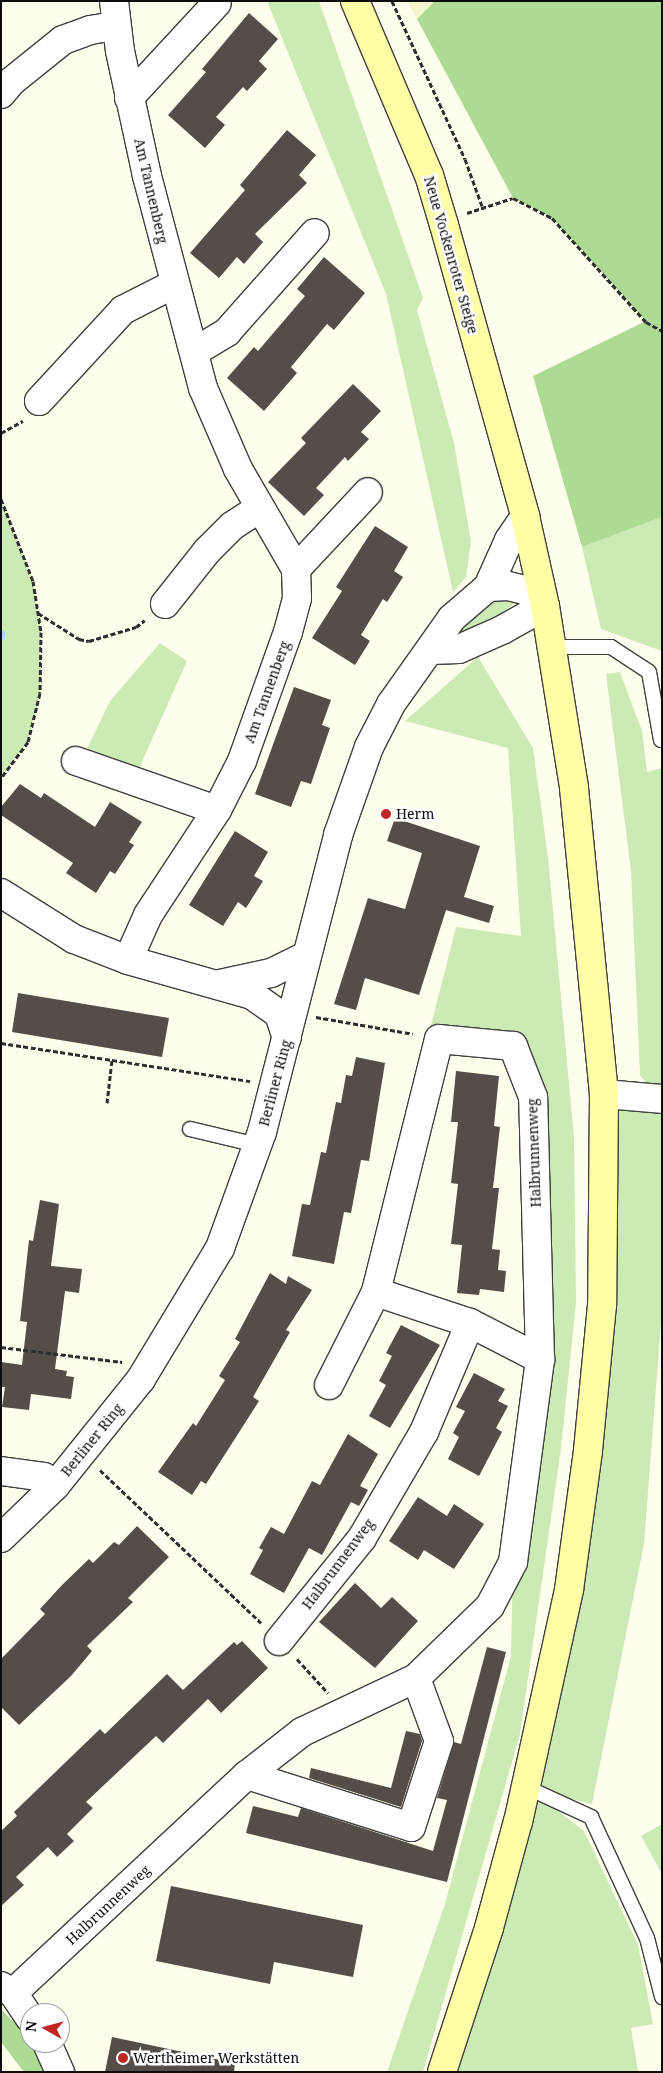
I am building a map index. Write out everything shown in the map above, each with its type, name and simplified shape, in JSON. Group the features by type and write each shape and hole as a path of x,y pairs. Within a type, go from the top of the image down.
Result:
{"main road":[{"name":"Neue Vockenroter Steige","path":"355,1 429,175 525,516 553,647 574,788 604,1094 602,1305 588,1451 569,1590 526,1787 489,1928 442,2072"}],"street":[{"path":"129,98 217,4"},
{"name":"Am Tannenberg","path":"1,94 12,81 63,40 90,30 115,13 129,98 174,284 210,405 238,469 296,569 297,598 288,632 242,761 217,810 148,915 128,960"},
{"path":"194,352 227,332 315,233"},
{"path":"39,401 123,310 174,284"},
{"path":"296,569 368,492"},
{"path":"165,604 207,551 232,526 260,508"},
{"name":"Berliner Ring","path":"1,1538 55,1486 141,1380 220,1248 257,1146 338,835 369,747 391,704 452,618 488,587 509,540 525,516"},
{"path":"431,650 459,648 502,630 545,606 525,590 508,586 488,587"},
{"path":"76,761 217,810"},
{"path":"1,893 74,938 128,960 220,984 252,995 290,1025"},
{"path":"220,984 271,973 306,956"},
{"path":"329,1385 376,1292 438,1039"},
{"name":"Halbrunnenweg","path":"20,2006 7,1990 247,1775 302,1732 416,1678 490,1606 513,1562 540,1359 533,1097 513,1046 438,1039"},
{"path":"604,1094 662,1099"},
{"path":"376,1292 470,1323 540,1359"},
{"name":"Halbrunnenweg","path":"279,1640 362,1538 424,1432 470,1323"},
{"name":"Berliner Ring","path":"1,1471 44,1477 55,1486"},
{"path":"247,1775 411,1827 439,1740 416,1678"},
{"path":"51,2053 60,2072"}],"lane":[{"path":"553,647 611,647 649,672 660,740"},
{"path":"190,1129 257,1146"},
{"path":"526,1787 591,1817 647,1938 662,1997"}],"path":[{"path":"392,1 465,159 482,206 513,198 552,218 646,322 662,330"},
{"path":"1,499 33,581 38,613 40,693 28,742 1,778"},
{"path":"38,613 79,638 90,641 136,627 165,604"},
{"path":"290,1025 438,1039"},
{"path":"1,1043 252,1081 250,1089"},
{"path":"106,1103 112,1060"},
{"path":"1,1347 130,1363"},
{"path":"82,1453 279,1640 345,1711"}],"green space":[{"path":"267,1 319,1 423,298 417,310 454,443 471,541 466,577 453,592 386,294"},
{"path":"407,1 435,1 417,19"},
{"path":"435,1 662,1 662,517 582,547 533,376 646,321 552,218 513,198 417,19"},
{"path":"1,498 33,581 41,632 40,693 28,742 1,778"},
{"path":"662,517 662,651 601,629 582,547"},
{"path":"496,598 521,599 483,626 459,632"},
{"path":"160,643 187,661 137,773 85,753 110,701"},
{"path":"478,657 533,748 548,857 574,1137 576,1303 561,1448 520,1734 423,2072 387,2072 445,1904 511,1656 513,1562 540,1359 533,1097 513,1046 428,1037 456,927 521,936 508,748 405,721"},
{"path":"620,672 642,731 647,772 662,768 662,1088 653,1089 640,1076 631,871 606,674"},
{"path":"604,1094 662,1099 662,1309 644,1544 592,1804 528,1788 584,1831 638,1945 653,2024 631,2028 638,2072 442,2072 569,1590"},
{"path":"662,1824 662,1874 641,1836"},
{"path":"1,2009 20,2029 20,2053 35,2053 44,2072 24,2072 1,2042"}],"building":[{"path":"249,13 278,39 259,61 267,69 247,91 243,87 216,117 225,125 205,148 168,115 206,72 202,69"},
{"path":"287,130 316,155 299,175 307,183 255,234 263,242 244,264 237,257 219,278 190,253 245,190 240,185"},
{"path":"324,257 365,293 334,330 327,324 291,367 297,373 264,411 227,378 254,347 258,351 305,296 297,289"},
{"path":"353,384 381,411 361,432 369,439 348,461 345,457 316,488 324,495 304,516 268,482 306,443 301,438"},
{"path":"375,526 408,547 394,571 403,577 387,602 383,599 361,635 370,641 355,665 312,638 342,591 336,587"},
{"path":"294,687 331,700 322,725 330,728 311,784 301,781 291,807 255,794"},
{"path":"20,784 41,798 44,793 95,827 110,802 142,822 129,842 134,845 115,874 110,871 96,893 66,873 73,863 1,815 1,807"},
{"path":"395,818 480,846 464,897 494,906 489,923 446,910 419,995 365,978 356,1010 334,1004 368,898 405,909 422,853 387,841"},
{"path":"235,831 268,852 254,876 263,881 246,908 238,902 223,926 189,905"},
{"path":"18,993 169,1018 162,1057 12,1032"},
{"path":"356,1057 385,1063 369,1161 361,1160 351,1213 344,1212 334,1264 292,1256 302,1204 310,1205 321,1152 326,1153 336,1102 341,1103 346,1075 352,1076"},
{"path":"456,1071 499,1076 494,1126 500,1127 493,1188 499,1188 492,1249 500,1250 498,1270 506,1271 504,1292 480,1289 479,1295 457,1293 462,1245 451,1244 458,1184 451,1183 458,1122 451,1122"},
{"path":"40,1200 59,1204 51,1266 82,1269 79,1293 65,1291 55,1369 67,1371 66,1376 74,1377 71,1399 31,1394 29,1410 2,1407 5,1387 1,1387 1,1362 22,1365 27,1322 20,1321 29,1240 33,1241"},
{"path":"270,1273 286,1284 288,1276 312,1290 286,1330 290,1332 253,1397 259,1401 206,1484 201,1481 192,1495 158,1472 193,1423 196,1426 225,1380 219,1376 240,1342 235,1339"},
{"path":"401,1325 440,1345 390,1428 369,1416 386,1385 379,1381 392,1356 386,1353"},
{"path":"474,1373 505,1389 498,1401 508,1406 496,1428 502,1432 479,1476 448,1459 459,1437 453,1433 465,1411 456,1407"},
{"path":"348,1434 378,1454 360,1486 368,1490 359,1506 351,1502 322,1555 309,1548 284,1593 250,1574 263,1550 259,1548 271,1527 284,1534 312,1481 320,1485"},
{"path":"418,1497 447,1516 454,1504 484,1524 454,1569 424,1550 418,1560 389,1541"},
{"path":"137,1526 169,1557 128,1598 133,1602 87,1646 92,1651 71,1676 19,1725 1,1707 1,1659 45,1614 40,1609 62,1585 89,1559 93,1563 114,1542 119,1545"},
{"path":"355,1583 381,1608 392,1597 418,1621 375,1668 319,1622"},
{"path":"242,1641 268,1668 221,1713 208,1699 163,1743 156,1736 86,1802 93,1808 67,1834 74,1841 57,1857 48,1847 16,1877 24,1885 1,1906 1,1831 17,1816 14,1812 100,1729 105,1734 167,1674 183,1690 234,1642 237,1645"},
{"path":"487,1647 506,1652 447,1882 246,1833 253,1806 298,1817 301,1808 433,1851 447,1800 437,1798 454,1742 461,1744"},
{"path":"406,1731 420,1734 422,1741 401,1807 309,1778 311,1768 391,1788"},
{"path":"171,1886 363,1925 353,1977 274,1962 270,1984 156,1961"},
{"path":"112,2037 235,2063 234,2072 105,2072"}],"place":[{"name":"Herm","path":"386,814"},
{"name":"Wertheimer Werkstätten","path":"123,2058"}]}
